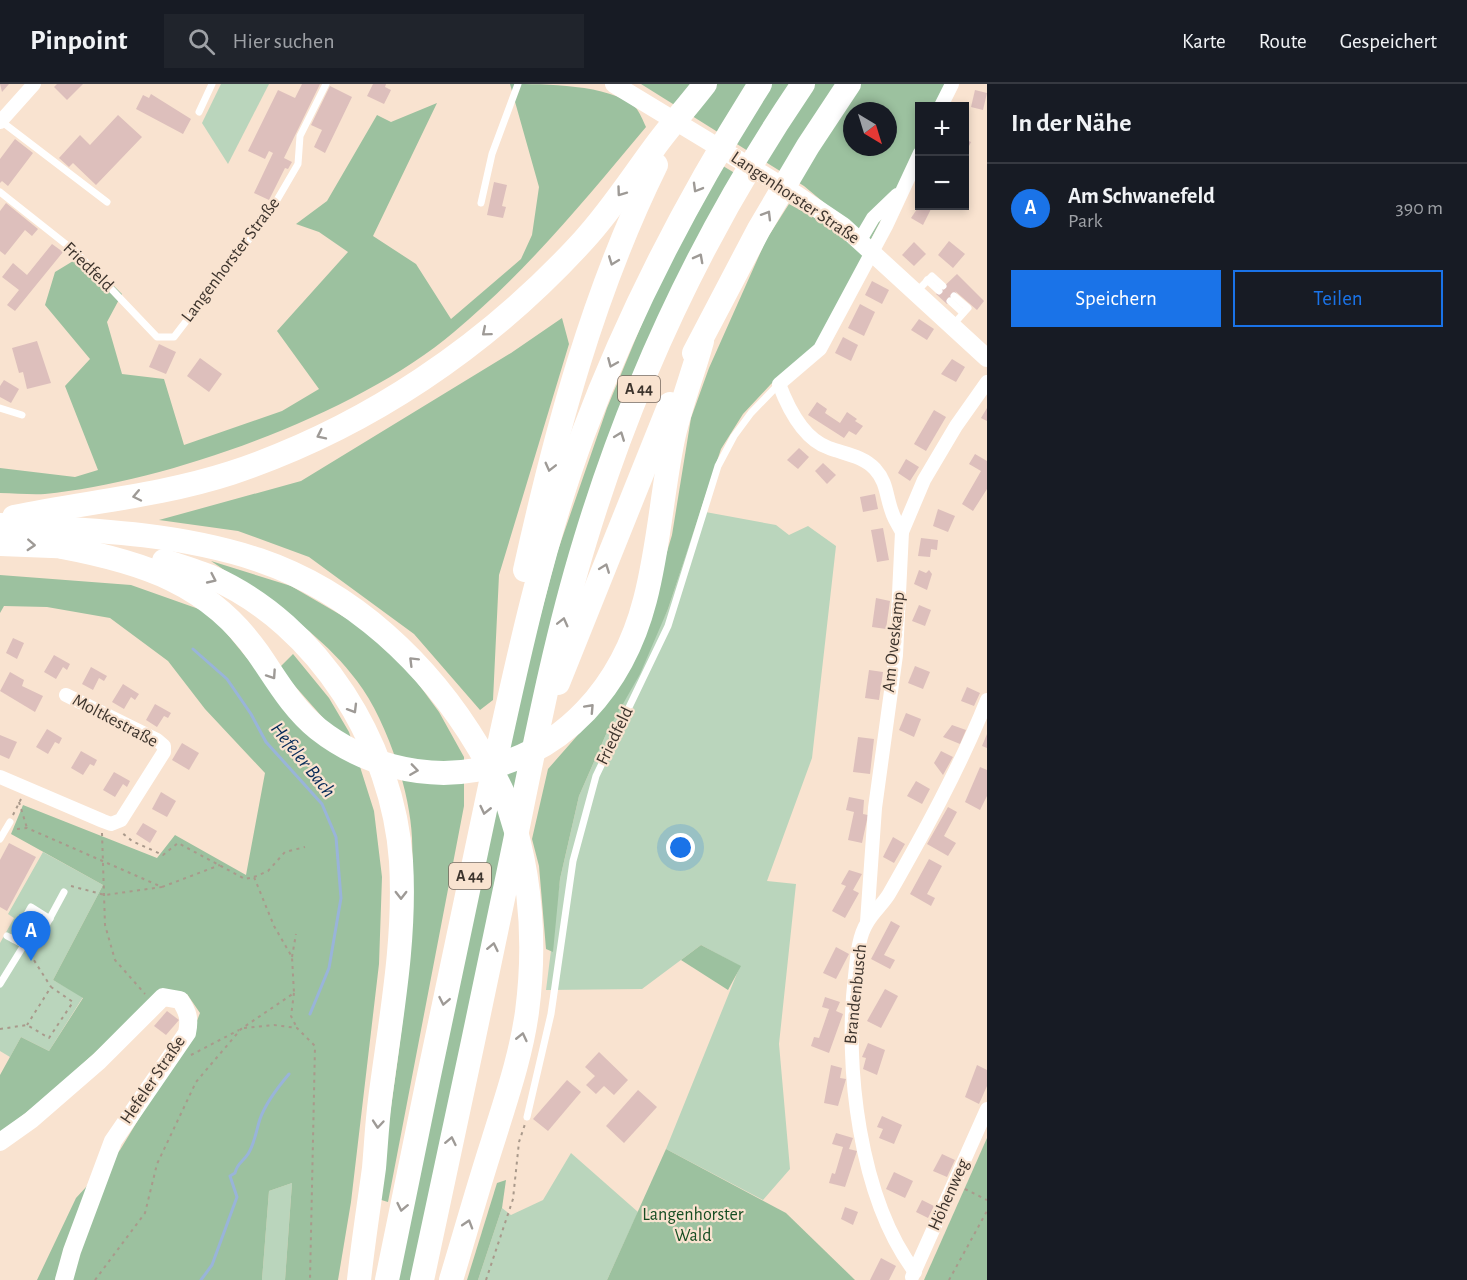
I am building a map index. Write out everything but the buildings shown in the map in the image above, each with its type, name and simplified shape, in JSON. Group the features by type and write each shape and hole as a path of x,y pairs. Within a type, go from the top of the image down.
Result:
{"highway":[{"name":"A 44","path":"387,1280 506,712 537,583 565,487 602,385 658,260 689,201 760,84"},
{"name":"A 44","path":"422,1280 540,720 585,543 635,397 676,305 721,215 802,84"},
{"path":"540,720 569,662 647,456 687,365 702,341 759,229 808,146 849,84"},
{"path":"506,712 508,649 567,399 606,280 631,215 663,150 703,86"},
{"path":"0,520 105,503 229,473 296,447 345,423 434,372 513,310 584,240 703,86"},
{"path":"62,547 127,560 173,579 205,598 240,631 306,718 337,743 369,759 416,771 464,772 510,761 554,739 585,713 617,671 645,601 673,439 702,341"},
{"path":"0,525 118,532 183,540 261,561 315,585 367,619 419,666 451,705 499,783 509,808 522,854 531,908 531,971 527,1014 513,1077 451,1280"},
{"path":"0,544 116,549 153,558 212,578 268,613 313,654 339,687 383,768 396,824 401,861 400,932 359,1280"}],"main road":[{"name":"Langenhorster Straße","path":"614,84 797,195 922,286 958,320 987,358"},
{"name":"Hefeler Straße","path":"64,1280 72,1251 112,1142 187,1033 189,1014 180,1000 163,997 154,1005"},
{"path":"0,1142 31,1120 99,1061 154,1005"}],"street":[{"path":"1,122 34,84"},
{"path":"943,102 952,84"},
{"path":"902,532 892,513 887,489 876,470 854,456 826,447 813,439 796,418 779,384 820,349 866,246 873,218 900,192 918,156"},
{"name":"Am Oveskamp","path":"867,923 875,808 896,655 902,532 924,480 956,426 987,382"},
{"name":"Moltkestraße","path":"66,695 157,740 164,746 164,752 124,816 107,822"},
{"name":"Brandenbusch","path":"913,1276 877,1193 854,1101 851,1019 858,958 867,923 887,897 944,793 987,700"},
{"path":"0,777 107,822"},
{"name":"Höhenweg","path":"913,1276 987,1109"}],"lane":[{"path":"200,112 213,84"},
{"name":"Langenhorster Straße","path":"174,337 270,212 298,164 300,136 326,84"},
{"path":"481,204 492,154 518,84"},
{"path":"1,122 107,201"},
{"name":"Friedfeld","path":"0,192 77,253 157,337 174,337"},
{"path":"922,286 932,276 941,289"},
{"path":"952,298 958,320"},
{"name":"Friedfeld","path":"527,1117 551,1014 573,861 596,776 668,626 687,573 718,466 734,436 751,413 779,384"},
{"path":"0,408 22,415"},
{"path":"0,839 10,822"},
{"path":"50,919 31,907 10,938 24,945 38,942 50,919 64,892"},
{"path":"0,984 24,945"}],"path":[{"path":"10,822 19,802 27,828 162,887"},
{"path":"154,1005 115,960 105,925 102,860 107,822 132,841 163,855 178,843 245,879 268,871 285,852 305,848"},
{"path":"64,892 72,886 105,895 162,887 221,865"},
{"path":"254,877 274,926 292,957"},
{"path":"296,934 292,957 294,993 291,1016 297,1028 315,1046 310,1280"},
{"path":"0,1029 27,1025 49,1038 73,1002 51,987 24,945"},
{"path":"27,1025 51,987"},
{"path":"186,1057 241,1029 294,993"},
{"path":"95,1280 146,1213 157,1164 196,1082 241,1029 274,1025 297,1028"},
{"path":"486,1280 513,1198 519,1142 527,1117"},
{"path":"954,1184 987,1200"},
{"path":"949,1280 987,1211"}],"green space":[{"path":"221,84 269,84 228,164 202,123"},
{"path":"510,84 576,87 609,94 624,99 635,107 646,127 531,260 454,332 414,362 367,390 316,416 204,459 94,487 45,494 0,493 0,468 75,477 98,470 65,386 90,359 45,305 55,272 83,255 122,294 107,322 122,374 164,379 184,445 282,411 319,389 277,331 348,252 319,232 296,224 327,201 377,115 391,122 437,103 373,236 416,264 451,319 521,259 532,235 539,187"},
{"path":"641,84 953,84 943,102 915,102 915,156 870,241 804,186"},
{"path":"723,166 738,175 615,425 413,1280 395,1280 511,728 557,553 607,408 658,285"},
{"path":"789,204 824,223 866,254 819,343 771,384 743,414 721,449 668,609 640,674 607,732 579,796 560,879 553,952 546,949 539,866 532,839 548,769 591,720 646,622 672,535 691,418 709,368 766,240"},
{"path":"562,318 569,344 499,575 493,700 480,710 414,634 309,557 238,531 159,520 301,481 511,353"},
{"path":"700,511 776,525 789,535 808,526 836,546 812,758 767,881 796,884 779,1044 790,1169 763,1200 666,1149 740,966 701,945 642,989 546,990 560,879 579,796 607,732 668,609"},
{"path":"211,561 291,586 358,625 406,667 439,712 464,757 464,806 388,1202 378,1199 408,974 413,883 410,819 401,777 378,715 357,681 342,663 289,615"},
{"path":"0,575 131,585 210,613 269,685 324,719 279,668 293,654 329,698 349,732 374,811 382,877 379,964 351,1202 338,1280 285,1280 292,1183 269,1191 262,1280 37,1280 76,1198 120,1150 195,1026 200,1013 187,994 163,990 50,1094 0,1133 0,1075 21,1037 49,1051 83,998 53,980 103,885 11,834 23,805 157,858 175,835 246,875 265,773 205,709 168,661 110,618 47,607 4,606 0,613"},
{"path":"43,852 103,885 53,980 83,997 49,1051 21,1037 10,1057 0,1051 0,943 14,918 8,914"},
{"path":"701,945 741,966 728,990 681,960"},
{"path":"987,1138 987,1280 924,1280"},
{"name":"Langenhorster Wald","path":"666,1149 786,1213 855,1280 607,1280"},
{"path":"571,1153 638,1212 607,1280 478,1280 502,1208 511,1215 543,1200"},
{"path":"506,1180 502,1208 478,1280 467,1280 497,1183"},
{"path":"292,1183 285,1280 262,1280 269,1191"}],"waterway":[{"name":"Hefeler Bach","path":"193,649 227,679 251,714 266,742 322,804 336,837 341,898 329,968 310,1014"},
{"name":"Hefeler Bach","path":"201,1280 212,1265 237,1197 230,1176 235,1173 248,1154 266,1107 289,1074"}],"place":[{"name":"Am Schwanefeld","path":"31,961"}]}
